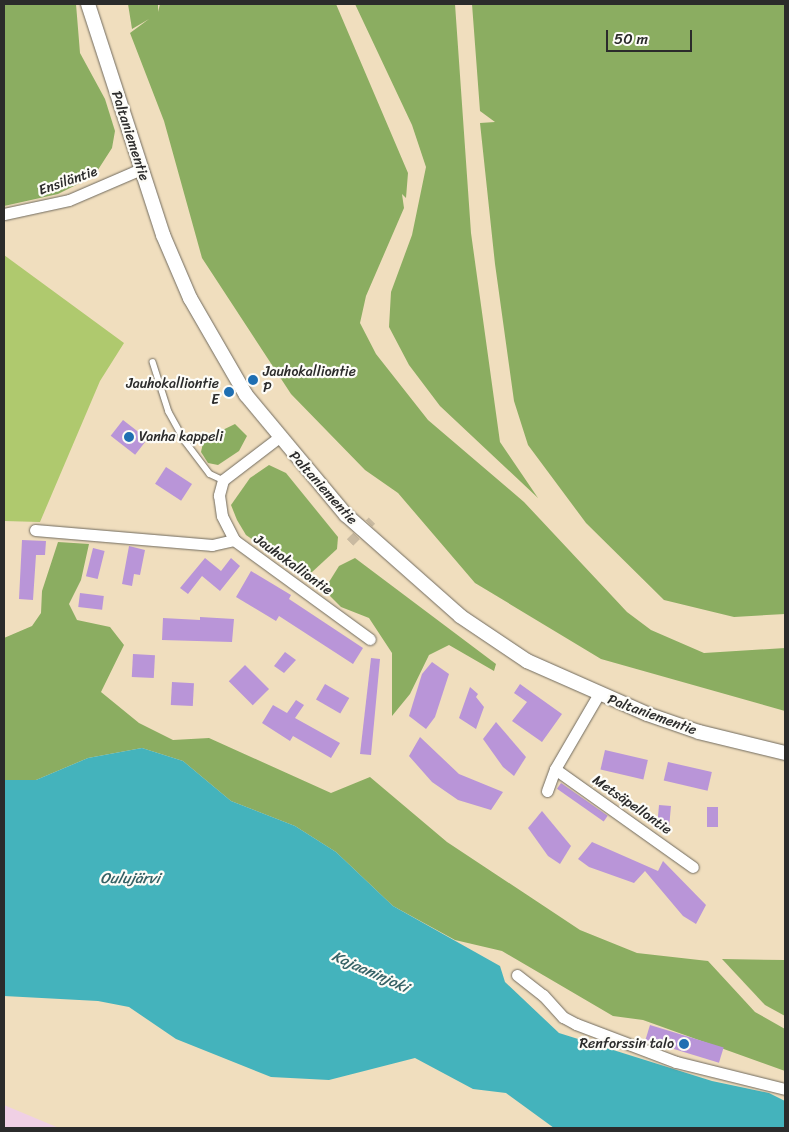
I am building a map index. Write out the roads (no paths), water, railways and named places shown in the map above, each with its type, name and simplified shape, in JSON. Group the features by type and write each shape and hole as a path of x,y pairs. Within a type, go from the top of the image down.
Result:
{"street":[{"name":"Paltaniementie","path":"88,4 163,235 190,298 221,355 278,438 346,515 460,616 527,661 598,695 699,732 785,753"},
{"name":"Ensiläntie","path":"4,214 69,200 141,170"},
{"path":"223,480 278,438"},
{"name":"Jauhokalliontie","path":"223,480 220,495 222,516 234,540 370,639"},
{"path":"35,530 212,545 234,540"},
{"path":"547,791 555,769 598,695"},
{"name":"Metsäpellontie","path":"555,769 693,867"},
{"path":"517,975 543,996 563,1018 576,1024 676,1062 785,1089"}],"lane":[{"path":"153,362 169,412 185,440 210,474 223,480"}],"water":[{"name":"Oulujärvi","path":"142,748 183,761 231,801 295,826 336,852 393,906 500,966 505,982 559,1033 712,1081 769,1093 785,1101 785,1128 554,1128 506,1093 473,1089 415,1058 329,1080 271,1077 176,1039 129,1007 98,1001 4,996 4,780 36,780 88,758"}],"tunnel":[{"path":"350,542 372,520"}],"place":[{"name":"Jauhokalliontie P","path":"253,380"},
{"name":"Jauhokalliontie E","path":"229,392"},
{"name":"Vanha kappeli","path":"129,437"},
{"name":"Renforssin talo","path":"684,1044"}],"water label":[{"name":"Kajaaninjoki","path":"370,972"}]}
